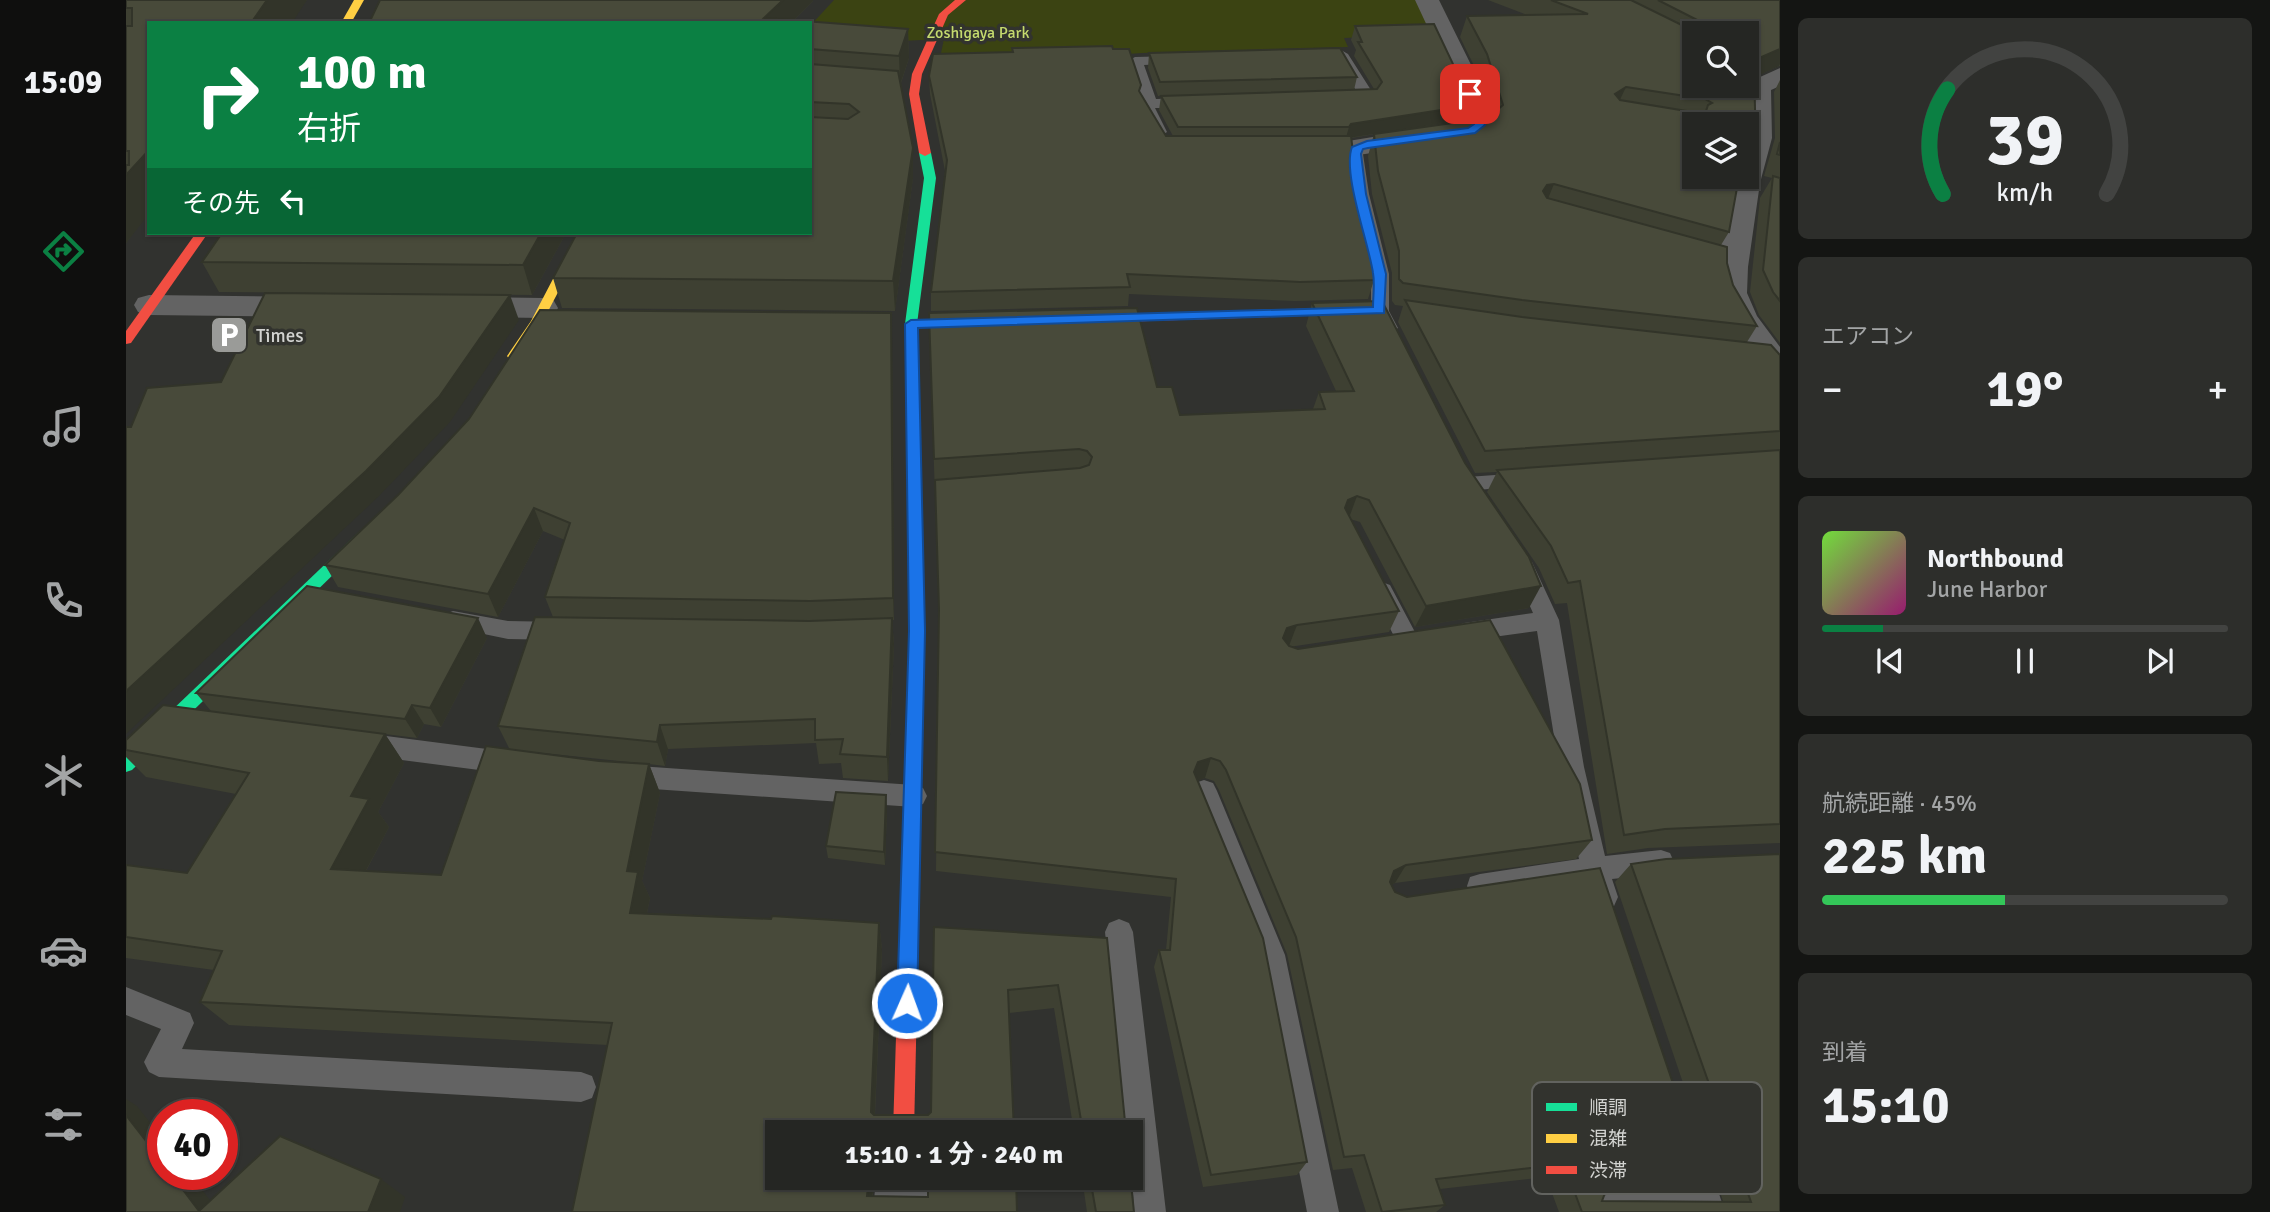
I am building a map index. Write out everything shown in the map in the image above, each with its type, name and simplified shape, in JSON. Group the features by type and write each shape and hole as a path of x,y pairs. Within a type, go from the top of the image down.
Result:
{"street":[{"path":"347,21 359,0"},
{"path":"903,1120 917,631 911,324 930,178 907,94 944,14 961,0"},
{"path":"1358,147 1471,131 1480,125 1464,77 1427,0"},
{"path":"1759,113 1766,84"},
{"path":"1756,189 1726,265 1732,293 1742,318 1769,362"},
{"path":"126,340 201,235"},
{"path":"508,365 543,317 582,235"},
{"path":"149,305 336,307"},
{"path":"432,307 543,317"},
{"path":"1074,319 1380,311"},
{"path":"126,765 374,526"},
{"path":"901,1212 902,1190"}],"lane":[{"path":"1327,99 1368,98 1343,54 1329,54"},
{"path":"1168,149 1147,108 1150,104 1135,61 1191,59"},
{"path":"1150,104 1205,103"},
{"path":"1317,148 1358,147 1355,154 1361,194 1380,274 1380,311 1398,348"},
{"path":"1380,311 1406,314"},
{"path":"1454,459 1482,506"},
{"path":"1467,484 1548,478"},
{"path":"914,493 941,491"},
{"path":"1510,547 1529,575 1548,620 1566,730 1594,869 1612,921"},
{"path":"1369,566 1408,641"},
{"path":"305,593 332,598"},
{"path":"427,615 508,630 577,631"},
{"path":"1382,645 1548,620"},
{"path":"891,632 917,631"},
{"path":"173,720 201,723"},
{"path":"337,741 529,765"},
{"path":"597,774 914,796"},
{"path":"1204,791 1271,955 1323,1212"},
{"path":"1461,889 1594,869 1688,861"},
{"path":"1119,932 1150,1212"},
{"path":"126,1001 180,1023 159,1062 581,1087"},
{"path":"1601,1212 1706,1202"}],"green space":[{"name":"Zoshigaya Park","path":"834,0 1419,0 1438,34 1344,38 1348,47 1142,53 938,67 944,39 900,41 812,26"}],"building":[{"path":"126,0 267,0 252,21 147,21 147,152 126,175 129,151 126,151 126,26 132,26 132,8 126,8"},
{"path":"380,0 783,0 764,18 803,21 370,21"},
{"path":"1551,0 1631,0 1682,25 1682,96 1626,87 1615,94 1620,100 1693,112 1682,112 1682,189 1737,189 1729,232 1554,184 1547,185 1543,191 1547,198 1727,247 1727,263 1733,285 1757,326 1522,300 1403,283 1399,279 1399,251 1378,171 1374,134 1488,118 1503,105 1487,54 1467,16 1588,14"},
{"path":"1658,0 1780,0 1780,49 1759,58 1759,21 1699,21"},
{"path":"812,22 908,29 899,56 812,49"},
{"path":"1434,24 1453,64 1467,106 1351,124 1349,127 1178,127 1161,96 1377,89 1382,82 1358,42 1362,42 1355,26"},
{"path":"1112,46 1113,49 1129,49 1141,85 1139,91 1166,136 1351,136 1356,176 1374,255 1374,280 1300,282 1127,274 1130,287 931,292 947,160 929,76 933,54 1013,52 1012,48"},
{"path":"1340,48 1357,77 1160,82 1149,53"},
{"path":"812,64 898,71 913,148 893,281 553,278 576,235 812,235 812,117 848,119 859,112 849,104 812,102"},
{"path":"1698,98 1755,98 1755,112 1706,112 1708,105 1712,103"},
{"path":"1773,176 1780,178 1780,301 1763,270"},
{"path":"221,235 540,235 523,265 202,262"},
{"path":"265,293 510,295 439,397 366,471 126,691 126,427 131,427 147,388 221,382"},
{"path":"1405,300 1522,317 1771,345 1780,355 1780,431 1485,451"},
{"path":"1382,301 1465,463 1529,557 1541,586 1426,606 1369,500 1357,496 1348,500 1345,508 1399,611 1297,625 1287,628 1283,638 1289,646 1298,649 1490,620 1580,784 1592,840 1406,865 1394,871 1390,882 1395,892 1407,897 1600,868 1673,1082 1532,1082 1532,1168 1436,1179 1445,1205 1382,1212 1364,1155 1344,1157 1296,937 1220,761 1211,758 1198,762 1194,772 1263,938 1307,1162 1211,1175 1159,950 1170,950 1176,879 935,852 939,610 935,480 1080,468 1089,465 1092,457 1087,451 1079,449 934,459 929,313 1137,308 1157,387 1172,387 1180,415 1325,409 1319,392 1354,391 1312,303"},
{"path":"540,310 891,313 893,598 810,601 545,597 570,523 534,508 488,594 325,565 398,495 469,419"},
{"path":"1780,450 1780,824 1665,829 1624,835 1580,581 1568,583 1551,546 1497,470"},
{"path":"307,586 478,618 430,708 412,705 405,719 196,693"},
{"path":"535,617 809,621 892,618 887,757 840,754 843,739 815,740 815,719 660,725 657,742 498,726"},
{"path":"163,705 385,734 351,796 369,799 331,869 441,875 486,746 599,761 649,764 627,871 638,872 630,913 771,919 772,916 879,923 871,1112 874,1115 928,1115 931,1112 934,927 1107,938 1125,1120 1081,1120 1058,985 1008,990 1013,1120 765,1120 765,1190 868,1190 867,1196 928,1197 928,1190 1016,1190 1017,1212 572,1212 612,1023 200,1002 222,951 126,937 126,865 187,873 249,773 126,750 126,740"},
{"path":"836,792 886,795 884,852 826,846"},
{"path":"1780,854 1780,1212 1582,1212 1575,1194 1605,1194 1602,1201 1751,1202 1748,1194 1762,1194 1762,1082 1708,1082 1631,864 1666,859"},
{"path":"126,1115 147,1142 147,1190 183,1190 199,1211 222,1190 238,1190 238,1175 280,1136 381,1179 368,1212 126,1212"},
{"path":"1092,1190 1132,1190 1134,1212 1096,1212"}],"traffic: fast":[{"path":"914,455 911,324 930,178 925,153"},
{"path":"126,765 367,533"}],"traffic: slow":[{"path":"347,21 359,0"},
{"path":"514,356 537,321 582,235"},
{"path":"913,781 917,631 914,455"}],"traffic: jam":[{"path":"925,153 914,94 917,74 944,14 961,0"},
{"path":"126,340 201,235"},
{"path":"1088,319 1360,311"},
{"path":"903,1120 913,781"}],"place":[{"name":"Times","path":"229,335"}],"route":[{"path":"907,1003 917,631 911,324 1380,311 1380,274 1361,194 1355,154 1358,147 1367,145 1471,131 1480,125 1470,94"}]}
